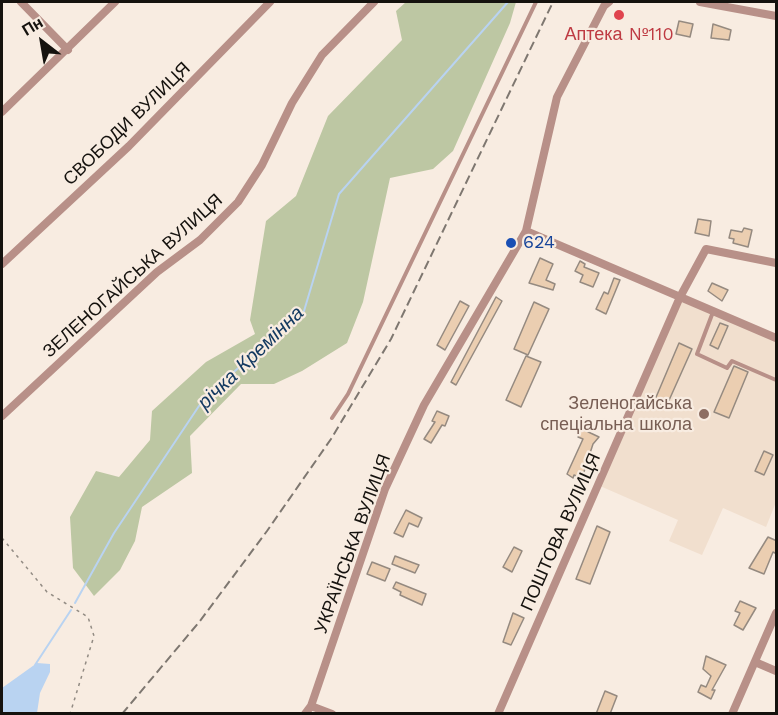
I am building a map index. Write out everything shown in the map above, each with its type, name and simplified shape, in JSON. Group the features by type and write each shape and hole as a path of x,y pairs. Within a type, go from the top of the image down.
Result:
{"street":[{"path":"21,2 68,50"},
{"path":"2,112 115,2"},
{"name":"СВОБОДИ ВУЛИЦЯ","path":"2,264 129,147 270,2"},
{"name":"ЗЕЛЕНОГАЙСЬКА ВУЛИЦЯ","path":"2,416 157,272 200,240 238,202 262,165 292,104 322,55 374,2"},
{"name":"УКРАЇНСЬКА ВУЛИЦЯ","path":"305,714 311,706 385,489 424,405 526,231 557,97 604,6 609,2"},
{"path":"700,2 777,16"},
{"path":"526,231 777,338"},
{"name":"ПОШТОВА ВУЛИЦЯ","path":"498,714 680,297 706,249 777,263"},
{"path":"732,714 777,613"},
{"path":"754,662 777,671"},
{"path":"311,706 332,714"}],"lane":[{"path":"332,418 353,383 536,2"},
{"path":"713,311 697,354 727,369 732,361 777,380"}],"path":[{"path":"2,538 46,592 88,617 94,636 70,714"}],"shaded area":[{"name":"Зеленогайська спеціальна школа","path":"682,300 776,341 776,502 766,527 723,508 702,555 669,541 678,520 600,486"}],"green space":[{"path":"406,2 516,2 510,23 453,151 433,169 390,178 363,302 347,343 302,371 274,384 241,384 190,436 192,473 142,507 135,541 120,570 94,596 73,568 70,517 96,471 119,477 150,440 152,411 206,362 255,334 250,320 266,221 296,196 328,116 402,40 396,11"}],"water":[{"path":"37,663 50,664 50,672 40,693 37,713 2,713 2,688"}],"building":[{"path":"679,21 693,24 690,37 676,34"},
{"path":"713,24 731,30 729,40 711,38"},
{"path":"698,219 711,221 709,236 695,233"},
{"path":"744,228 752,230 748,247 733,243 734,239 729,238 731,230 742,232"},
{"path":"540,258 553,264 546,280 555,284 553,290 529,283"},
{"path":"580,261 585,264 584,267 599,273 593,287 580,282 583,275 575,271"},
{"path":"614,278 620,280 606,314 596,309 604,292 608,294"},
{"path":"712,283 728,290 722,301 708,291"},
{"path":"496,297 502,301 456,385 451,382"},
{"path":"460,301 469,306 445,350 437,345"},
{"path":"534,302 549,309 528,355 514,349"},
{"path":"720,323 728,326 718,349 710,345"},
{"path":"679,343 692,349 666,407 654,402"},
{"path":"526,356 541,362 521,407 506,400"},
{"path":"734,366 748,372 729,418 714,412"},
{"path":"437,411 449,416 445,426 442,425 431,443 424,439 435,422 432,421"},
{"path":"582,429 599,437 593,444 582,478 574,475 573,478 567,474 583,439 578,437"},
{"path":"764,451 773,455 764,475 755,471"},
{"path":"406,510 422,518 418,527 409,523 403,537 394,533"},
{"path":"597,526 610,532 590,584 576,579"},
{"path":"768,537 777,541 777,554 773,552 764,574 749,568"},
{"path":"514,547 522,551 512,572 503,567"},
{"path":"395,556 419,565 415,573 392,564"},
{"path":"372,562 390,569 385,581 367,574"},
{"path":"396,582 426,594 422,605 400,595 401,592 393,588"},
{"path":"740,601 756,608 743,630 734,625 740,613 735,611"},
{"path":"513,613 524,618 511,645 503,642"},
{"path":"706,656 726,665 712,690 715,690 711,699 698,692 701,685 706,687 711,676 703,669"},
{"path":"605,691 617,696 610,714 596,714"}],"waterway":[{"name":"річка Кремінна","path":"75,603 114,533 205,397 304,311 339,194 508,2"},
{"name":"річка Кремінна","path":"35,665 71,610"}],"railway":[{"path":"122,714 200,621 267,531 331,439 391,339 553,2"}],"place":[{"name":"Аптека №110","path":"619,15"},
{"name":"624","path":"511,243"},
{"name":"Зеленогайська спеціальна школа","path":"704,414"}]}
